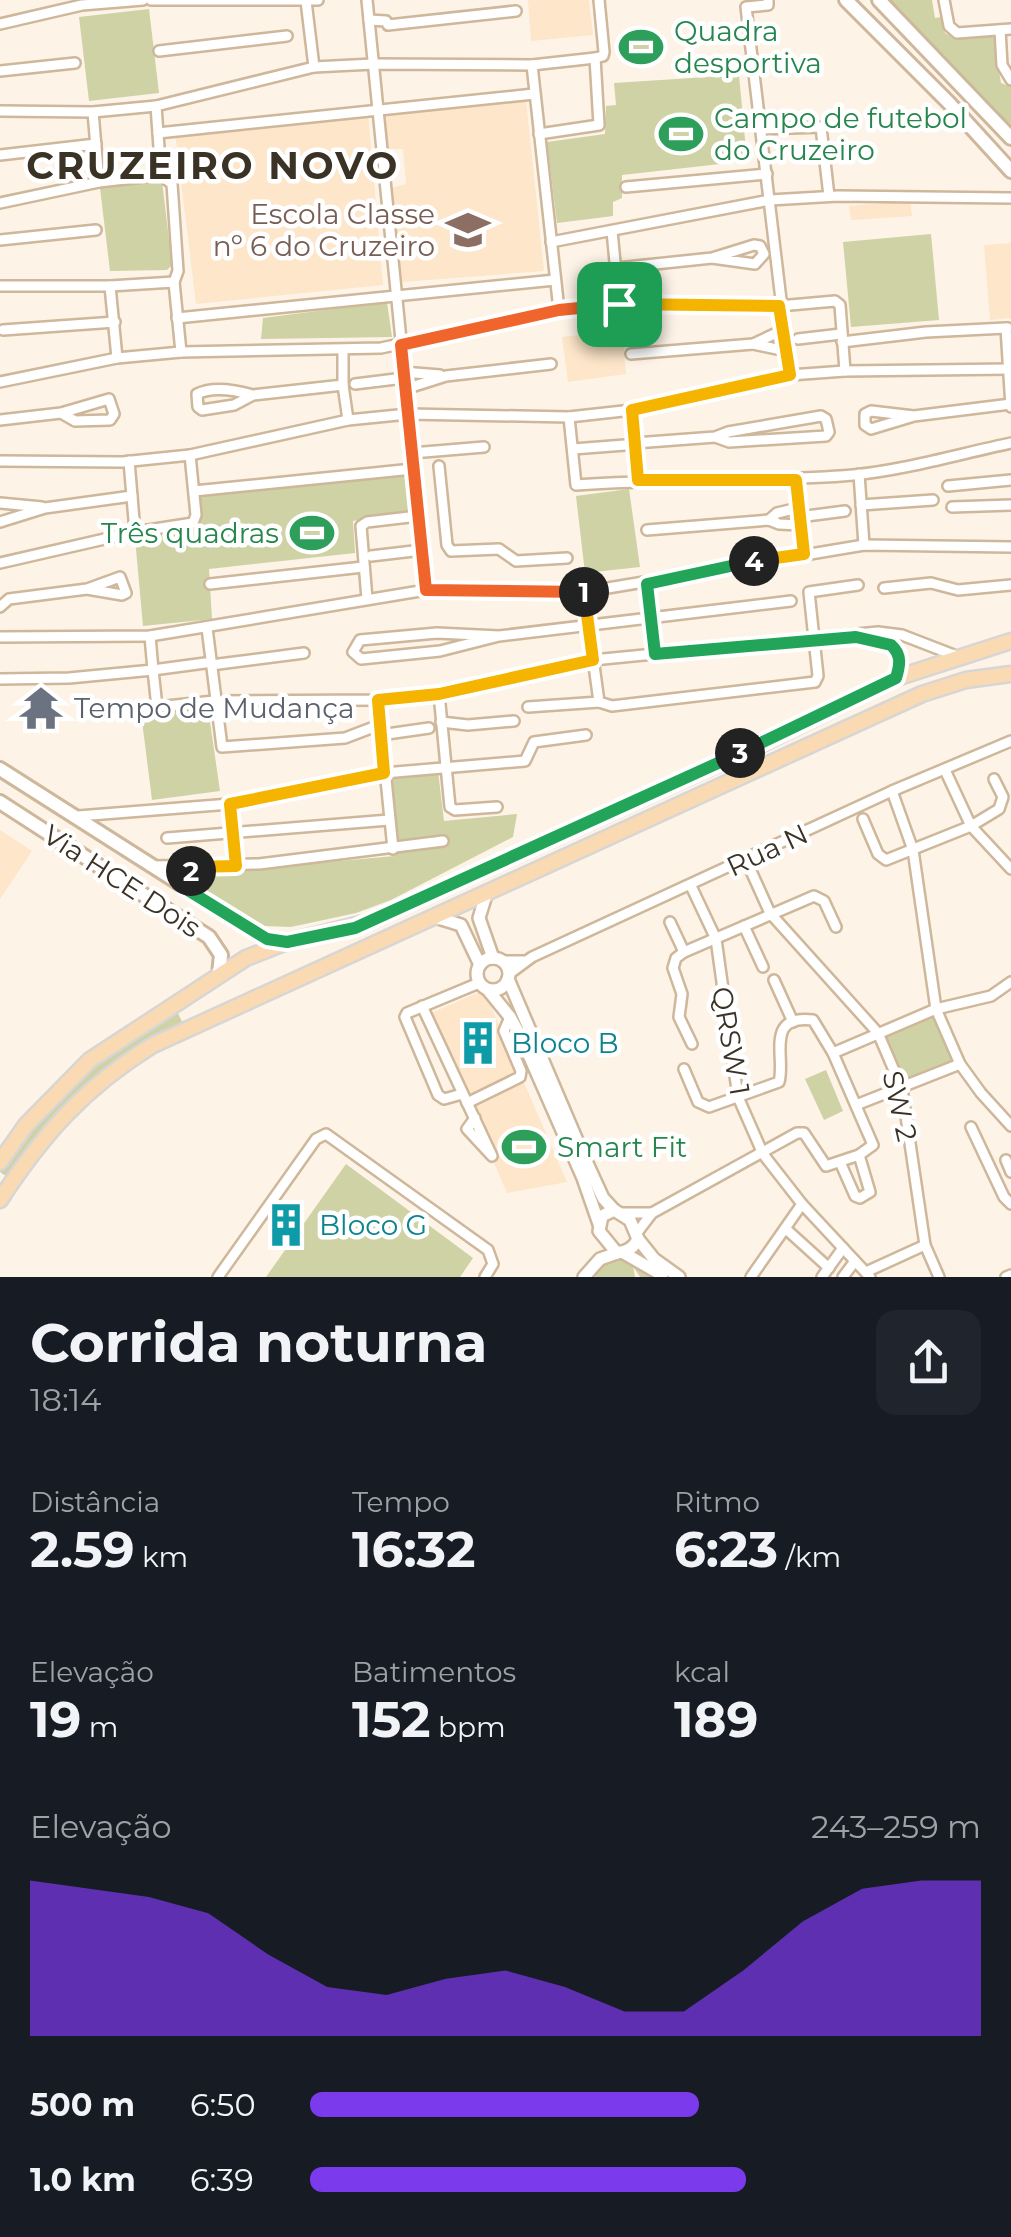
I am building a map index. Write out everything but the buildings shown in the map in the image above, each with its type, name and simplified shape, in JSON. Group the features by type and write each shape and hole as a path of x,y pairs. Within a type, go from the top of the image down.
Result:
{"main road":[{"path":"846,0 1011,171"},
{"path":"879,0 1011,138"},
{"path":"901,57 912,53 920,43"},
{"path":"915,70 930,54"},
{"path":"0,1162 26,1125 90,1060 246,958 287,942 355,928 779,736 896,678 1011,641"},
{"path":"2,1190 94,1085 154,1045 922,694 966,680 1011,674"},
{"path":"845,701 855,712 852,725"},
{"path":"779,736 779,747 788,755"},
{"name":"Via HCE Dois","path":"0,769 267,939 287,942"},
{"path":"32,822 48,817 47,798"},
{"name":"Via HCE Dois","path":"0,802 167,908 216,944 222,959 219,974"},
{"path":"167,908 182,906 187,898 186,889"},
{"path":"355,928 362,938 355,951"},
{"path":"187,995 188,1012 203,1020"}],"street":[{"path":"0,24 81,3 143,0"},
{"path":"151,0 318,0"},
{"path":"367,0 426,590"},
{"path":"0,110 93,112 156,106 314,67 532,65 595,58 604,56 599,0"},
{"path":"768,0 768,5 746,7 790,375"},
{"path":"944,0 949,26 957,33 1006,30 1002,66 1011,80"},
{"path":"306,2 314,67"},
{"path":"388,25 516,11"},
{"path":"369,20 386,21 388,25"},
{"path":"288,36 293,28 308,24"},
{"path":"371,36 386,33 388,25"},
{"path":"288,36 296,45 310,46"},
{"path":"159,51 288,36"},
{"path":"539,134 599,125 595,58"},
{"path":"0,71 75,63"},
{"path":"532,65 559,310"},
{"path":"158,133 534,94"},
{"path":"156,106 161,174 172,184 178,271 174,282 181,352"},
{"path":"93,112 99,182"},
{"path":"761,129 821,127 829,196"},
{"path":"0,154 96,144"},
{"path":"0,203 99,182 161,174"},
{"path":"626,187 767,174"},
{"path":"551,242 770,200 829,196 1011,198"},
{"path":"0,240 96,230"},
{"path":"612,231 619,304"},
{"path":"616,268 712,258 754,245 760,246 764,254 756,264 712,258"},
{"path":"177,318 556,280"},
{"path":"0,286 174,282"},
{"path":"110,286 116,358"},
{"path":"0,382 116,358 181,352 344,350 401,345 559,310 619,304 779,306 838,302 845,371"},
{"path":"2,330 115,322"},
{"path":"798,339 1008,328 1011,405 914,416 872,411 865,414 865,425 871,429 914,416"},
{"path":"752,344 782,330"},
{"path":"630,354 752,344 786,351"},
{"path":"344,350 348,420"},
{"path":"355,384 551,364"},
{"path":"0,462 129,462 190,455 348,420 408,414 568,417 632,410 790,375 1010,370"},
{"path":"404,379 446,376"},
{"path":"253,395 234,405 202,410 196,394 232,390 253,395 343,385"},
{"path":"0,420 62,413 109,399 114,414 110,420 75,420 62,413"},
{"path":"632,410 630,444 638,480"},
{"path":"574,450 715,438 728,432 821,416 826,419 829,432 826,436 728,442 715,438"},
{"path":"568,417 576,485 638,480 796,480 859,474 1011,443"},
{"path":"412,453 484,447"},
{"path":"0,563 134,532 193,523 196,515 190,455"},
{"path":"129,462 134,532"},
{"path":"438,466 446,540 451,551 500,549 516,561 567,558"},
{"path":"194,491 414,469"},
{"path":"859,474 864,545"},
{"path":"796,480 804,554"},
{"path":"948,486 1011,480"},
{"path":"0,522 45,508 132,496"},
{"path":"861,505 933,500"},
{"path":"0,502 45,508"},
{"path":"952,506 1011,505"},
{"path":"769,520 777,513 799,516 845,511"},
{"path":"367,599 362,524 418,516"},
{"path":"648,530 769,520 778,524 799,516"},
{"path":"371,556 446,540"},
{"path":"0,637 150,636 426,590 584,592 864,545 1011,547"},
{"path":"210,584 363,567"},
{"path":"884,588 931,583 958,590 1011,585"},
{"path":"647,584 655,654"},
{"path":"528,707 598,702 612,706 813,684 818,676 809,592 858,585"},
{"path":"0,607 5,596 87,588"},
{"path":"584,592 598,702"},
{"path":"499,636 438,632 360,640 353,652 361,659 440,651 499,636 790,601"},
{"path":"207,628 219,743 224,748 429,728"},
{"path":"150,636 156,707 214,701 378,700 439,694 593,660 892,632 959,657"},
{"path":"856,637 881,641 896,650 900,658 896,678"},
{"path":"0,678 70,678 304,653"},
{"path":"439,694 451,808 496,807"},
{"path":"378,700 393,850"},
{"path":"442,722 468,726 514,721"},
{"path":"75,816 230,804 384,773 525,761 534,742 586,735"},
{"name":"Rua N","path":"509,977 524,961 1011,741"},
{"path":"945,770 971,826 1006,856 1011,870"},
{"path":"864,819 883,860 971,826 1002,806 994,779"},
{"path":"892,792 913,850 936,1010 960,1064 1011,1126"},
{"path":"230,804 236,866"},
{"path":"102,834 104,821 116,815"},
{"path":"167,838 389,820"},
{"path":"153,866 236,866 443,841"},
{"name":"SW 2","path":"746,860 770,913 878,1033 902,1089 924,1244 939,1277"},
{"path":"186,889 186,876 194,867"},
{"name":"QRSW 1","path":"690,886 716,938 738,1097 763,1154 802,1204 869,1274"},
{"path":"487,892 479,918 509,977 594,1179 654,1259 680,1277"},
{"path":"692,1044 678,1017 682,994 673,968 676,958 814,896 824,901 836,927"},
{"path":"436,917 461,925 480,965 477,974 510,1017 583,1178 599,1227 620,1252 666,1277"},
{"path":"670,922 684,952"},
{"path":"744,926 763,967"},
{"path":"480,965 498,960"},
{"name":"Rua N","path":"498,960 524,961"},
{"path":"509,977 499,990 484,986 406,1013 438,1095 444,1099 464,1098 520,1078 521,1071 504,1032 510,1017"},
{"path":"774,980 793,1022"},
{"path":"832,1053 936,1010 991,996 1011,982"},
{"path":"422,1006 476,1118"},
{"path":"588,1271 631,1249 652,1214 800,1132 826,1166 859,1155 873,1145 832,1053 812,1020 793,1022 781,1034 777,1045 780,1082 716,1106 703,1105 684,1069"},
{"path":"856,1105 960,1064"},
{"path":"972,1127 1004,1198 1011,1204"},
{"path":"218,1277 316,1140 326,1134 488,1250 493,1264 485,1277"},
{"path":"840,1162 855,1196 869,1195 859,1155"},
{"path":"1006,1160 1011,1172"},
{"path":"750,1277 802,1204"},
{"path":"588,1271 602,1216 618,1212 652,1214"},
{"path":"786,1228 825,1272 843,1248"},
{"path":"869,1274 924,1244"},
{"path":"844,1277 855,1261"}],"shaded area":[{"path":"528,0 589,0 593,35 531,41"},
{"name":"Escola Classe nº 6 do Cruzeiro","path":"526,100 544,271 402,282 391,188 406,184 403,149 386,149 384,116"},
{"path":"368,113 383,285 196,304 175,133"},
{"path":"910,201 912,216 851,220 849,206"},
{"path":"1011,243 1011,318 990,320 984,245"},
{"path":"622,331 626,374 568,382 562,337"},
{"path":"0,830 32,851 0,899"},
{"path":"484,990 567,1182 507,1193 429,1014"}],"green space":[{"path":"886,0 932,0 935,18 941,17 945,33 953,38 993,34 1001,83 1011,87 1011,130"},
{"path":"149,9 159,93 89,101 79,17"},
{"name":"Quadra desportiva","path":"662,33 665,55 621,61 618,39"},
{"name":"Campo de futebol do Cruzeiro","path":"739,75 747,161 622,175 622,198 613,202 613,216 557,223 547,142 605,134 606,106 616,105 614,83"},
{"path":"162,181 172,265 167,270 110,271 100,188"},
{"path":"931,234 939,320 851,327 843,242"},
{"path":"387,302 392,337 261,339 263,318"},
{"path":"409,473 414,510 353,521 355,553 209,569 212,619 143,626 135,538 197,528 197,494"},
{"path":"629,489 640,567 585,573 576,496"},
{"path":"208,708 220,791 152,800 141,713"},
{"path":"438,771 444,821 517,814 513,837 391,900 356,913 291,927 264,926 190,880 192,874 395,856 388,777"},
{"path":"175,1007 184,1026 138,1049 9,1178 0,1172 15,1146 54,1100 101,1060"},
{"path":"934,1012 956,1064 907,1085 884,1033"},
{"path":"826,1070 843,1111 824,1120 805,1079"},
{"path":"346,1164 473,1258 460,1277 266,1277"},
{"path":"616,1256 659,1277 640,1277 633,1266 635,1277 596,1277 594,1274 605,1261"}],"place":[{"name":"Quadra desportiva","path":"641,47"},
{"name":"Campo de futebol do Cruzeiro","path":"681,134"},
{"name":"Escola Classe nº 6 do Cruzeiro","path":"468,230"},
{"name":"Três quadras","path":"312,533"},
{"name":"Tempo de Mudança","path":"41,708"},
{"name":"Bloco B","path":"478,1043"},
{"name":"Smart Fit","path":"524,1147"},
{"name":"Bloco G","path":"286,1225"}],"district":[{"name":"CRUZEIRO NOVO","path":"213,165"}],"route":[{"path":"619,304 779,306 790,375 632,410 638,480 796,480 804,554 744,562 647,584 655,654 856,637 881,641 896,650 900,667 896,678 764,743 355,928 287,942 267,939 186,889 186,876 194,867 236,866 230,804 384,773 378,700 439,694 593,660 584,592 426,590 401,345 559,310 619,304"}]}
